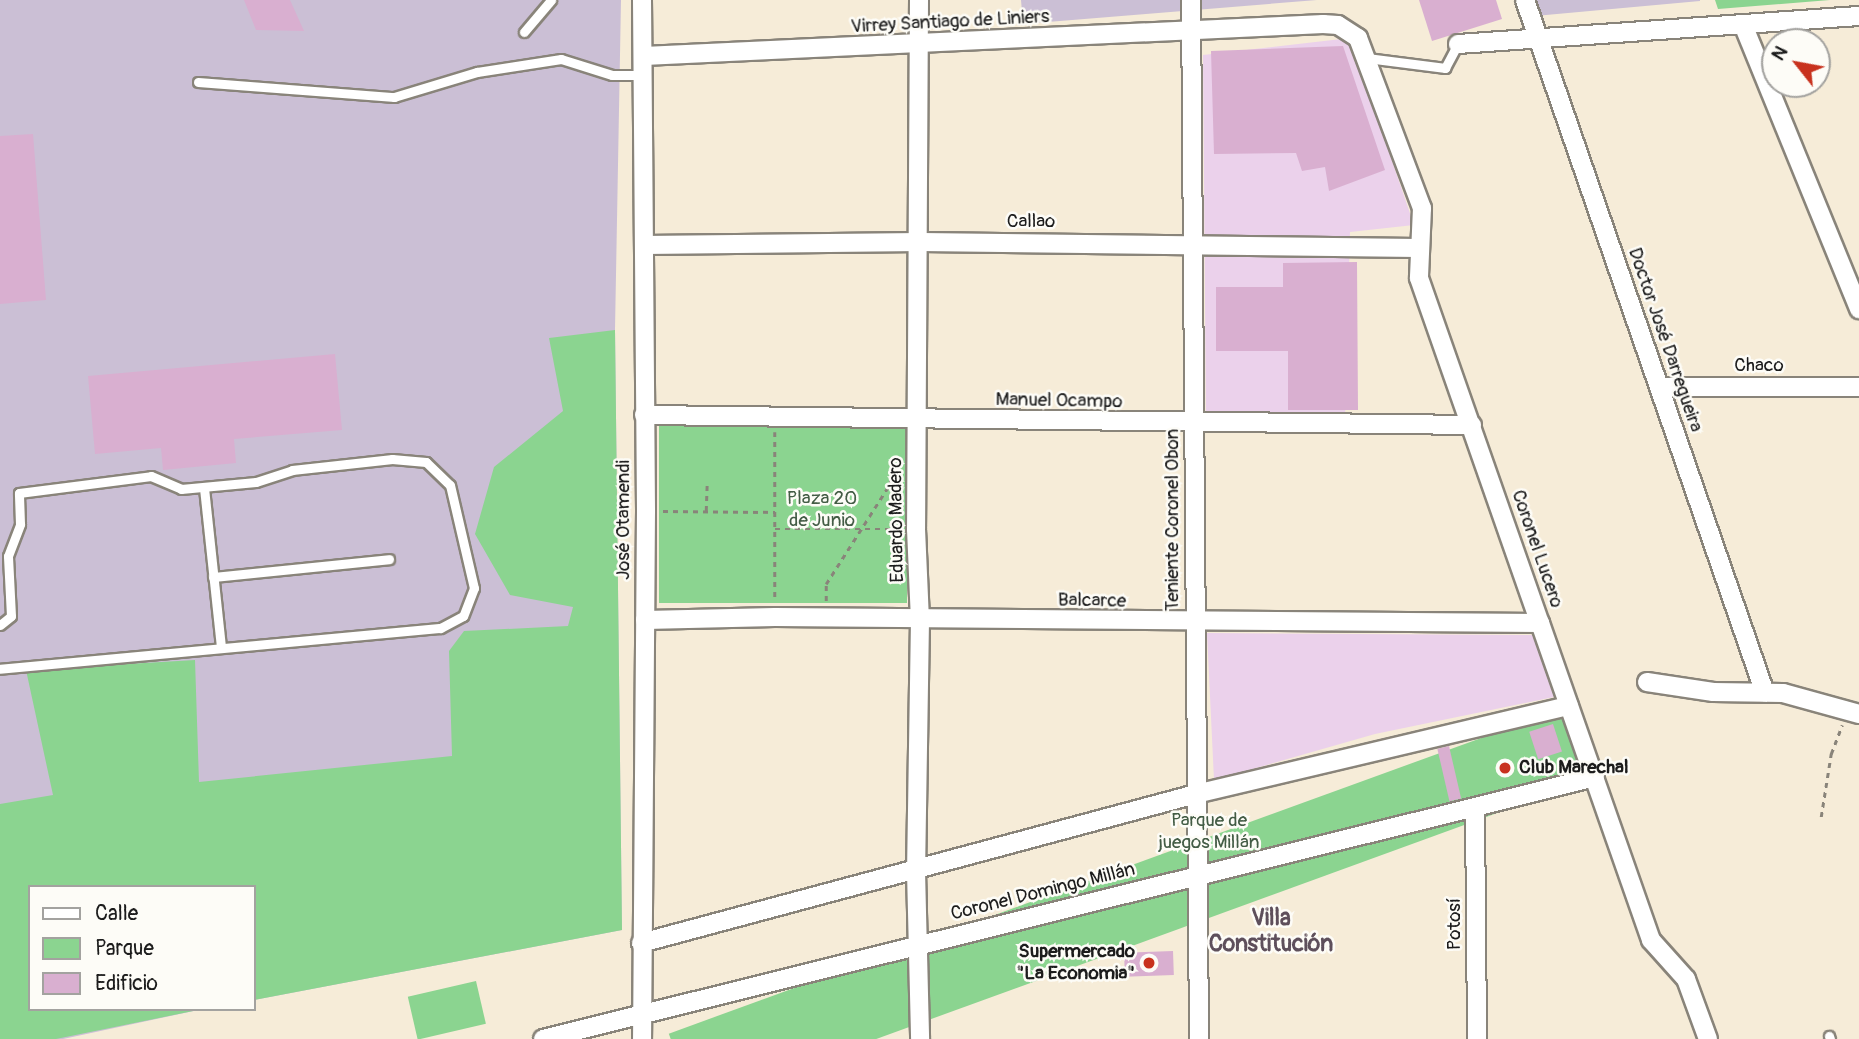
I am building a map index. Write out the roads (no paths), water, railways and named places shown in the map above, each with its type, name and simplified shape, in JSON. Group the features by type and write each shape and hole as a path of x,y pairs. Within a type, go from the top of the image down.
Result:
{"street":[{"name":"José Otamendi","path":"642,0 646,511 642,1039"},
{"name":"Eduardo Madero","path":"919,0 921,242 916,529 920,620 916,871 919,1039"},
{"name":"Teniente Coronel Obon","path":"1191,0 1199,1039"},
{"name":"Doctor José Darregueira","path":"1525,0 1766,693"},
{"path":"1458,44 1744,27 1859,16"},
{"name":"Virrey Santiago de Liniers","path":"644,56 1338,25 1357,38 1367,58"},
{"path":"1744,27 1859,309"},
{"name":"Coronel Lucero","path":"1367,58 1422,208 1418,248 1419,278 1651,940 1686,979 1708,1039"},
{"name":"Callao","path":"644,245 921,242 1418,248"},
{"name":"Chaco","path":"1659,387 1859,387"},
{"name":"Manuel Ocampo","path":"644,415 775,418 917,426 1472,425"},
{"name":"Balcarce","path":"645,620 775,617 1194,624 1540,623"},
{"path":"1647,682 1713,692 1766,693 1854,712"},
{"path":"641,943 1196,794 1569,706"},
{"name":"Coronel Domingo Millán","path":"543,1039 1595,778"},
{"name":"Potosí","path":"1475,808 1477,1039"}],"lane":[{"path":"524,32 551,0"},
{"path":"1367,58 1445,68 1458,44"},
{"path":"198,82 394,97 477,72 561,59 612,75 644,75"},
{"path":"0,625 11,616 4,575 20,524 18,500 26,489 151,476 181,489 204,488 256,482 292,470 392,459 426,462 450,485 474,588 463,616 440,628 0,669"},
{"path":"204,488 221,647"},
{"path":"213,577 389,559"}],"place":[{"name":"Club Marechal","path":"1505,768"},
{"name":"Supermercado \"La Economia\"","path":"1149,963"}],"district":[{"name":"Villa Constitución","path":"1271,931"}],"park label":[{"name":"Plaza 20 de Junio","path":"822,510"},
{"name":"Parque de juegos Millán","path":"1209,832"}]}
